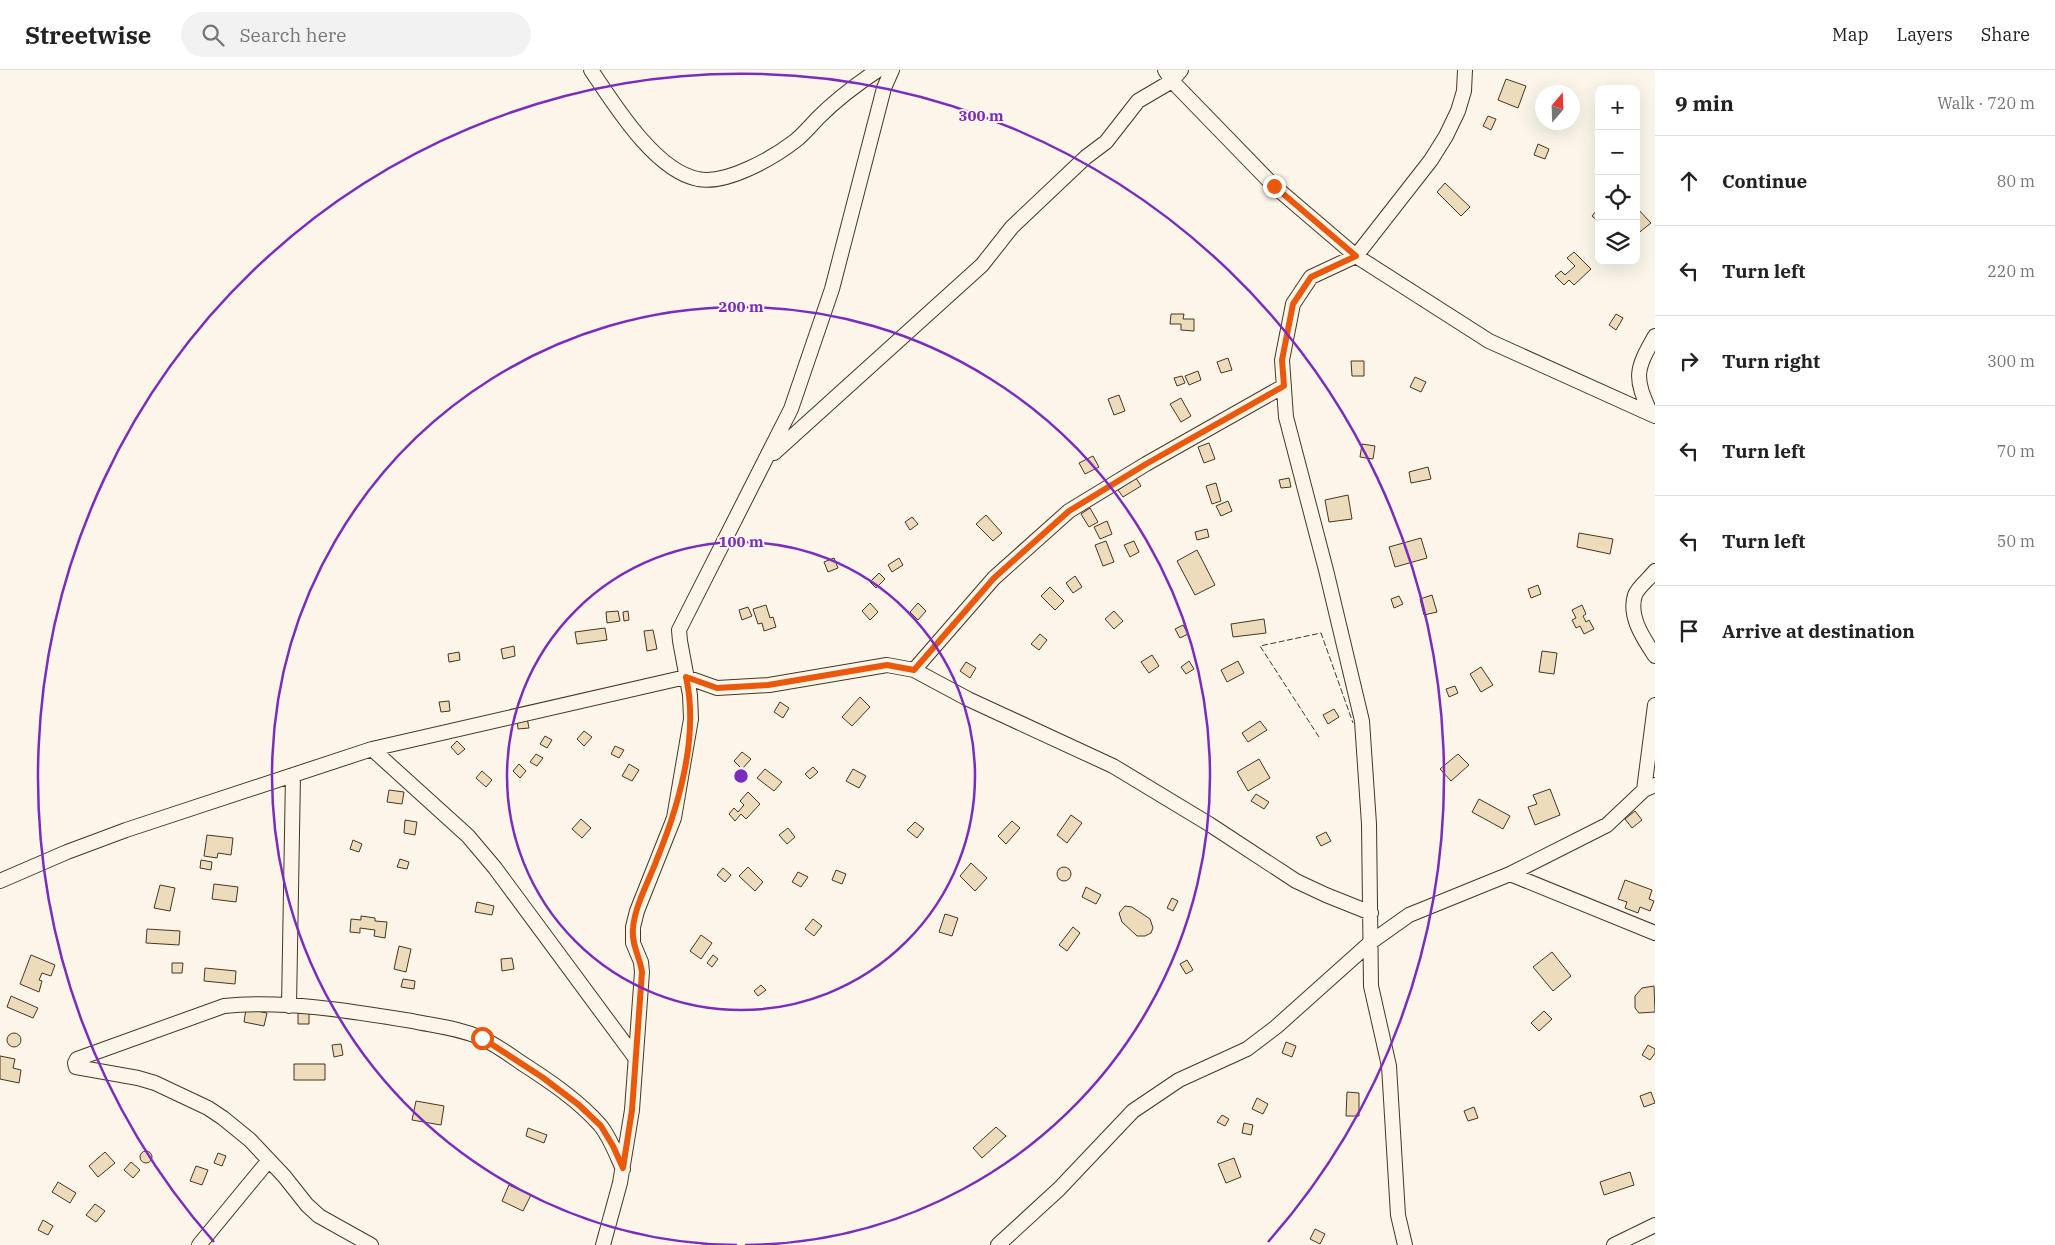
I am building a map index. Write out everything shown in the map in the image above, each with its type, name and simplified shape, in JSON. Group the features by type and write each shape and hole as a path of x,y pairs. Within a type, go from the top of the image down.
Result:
{"street":[{"path":"591,70 621,117 657,154 683,173 697,179 714,180 752,167 783,150 797,140 836,102 878,70"},
{"path":"603,1245 623,1168 632,1110 634,1056 642,972 641,962 633,943 633,927 637,911 674,818 690,719 690,695 680,630 791,409 832,289 884,88 892,70"},
{"path":"1405,1245 1398,1215 1389,1066 1371,986 1369,824 1362,721 1326,570 1286,417 1282,360 1293,304 1311,277 1356,256 1431,160 1446,136 1458,111 1464,91 1465,70"},
{"path":"766,460 982,265 1012,227 1086,157 1106,142 1138,101 1173,74 1274,186 1356,256 1489,341 1653,415"},
{"path":"1653,415 1640,390 1638,374 1641,361 1655,336"},
{"path":"914,670 994,578 1069,511 1155,459 1284,386"},
{"path":"1655,571 1635,594 1634,617 1655,656"},
{"path":"0,881 67,852 126,830 372,749 686,677 717,688 768,685 887,665 914,670 968,699 1113,766 1209,824 1296,881 1326,896 1371,913"},
{"path":"998,1245 1059,1189 1133,1111 1179,1080 1247,1049 1276,1027 1371,942 1409,915 1510,874 1607,825 1649,788 1655,705"},
{"path":"372,749 473,842 495,868 634,1056"},
{"path":"289,1006 293,775"},
{"path":"1510,874 1655,932"},
{"path":"371,1245 318,1216 269,1160 239,1130 223,1118 171,1089 138,1078 76,1067 74,1063 77,1059 224,1006 240,1004 359,1012 454,1028 482,1038 542,1077 579,1105 601,1126 623,1168"},
{"path":"199,1245 269,1160"},
{"path":"1614,1245 1655,1224"}],"building":[{"path":"1506,79 1526,86 1518,108 1498,100"},
{"path":"1488,116 1496,119 1491,130 1483,126"},
{"path":"1538,144 1549,149 1545,159 1534,155"},
{"path":"1445,183 1470,207 1461,216 1437,192"},
{"path":"1640,211 1651,223 1640,232"},
{"path":"1574,252 1591,269 1574,285 1569,280 1564,285 1555,276 1561,271 1565,275 1575,266 1567,258"},
{"path":"1171,314 1184,314 1183,319 1194,319 1194,331 1181,330 1181,324 1170,324"},
{"path":"1616,314 1623,318 1616,330 1609,325"},
{"path":"1228,358 1232,370 1221,373 1217,362"},
{"path":"1351,361 1364,361 1364,376 1352,376"},
{"path":"1198,371 1201,380 1189,385 1185,376"},
{"path":"1182,376 1185,383 1177,386 1174,378"},
{"path":"1415,377 1426,382 1421,392 1410,387"},
{"path":"1119,395 1125,411 1114,415 1108,399"},
{"path":"1181,398 1191,416 1181,422 1170,404"},
{"path":"1209,443 1215,459 1204,463 1198,447"},
{"path":"1362,444 1375,446 1373,459 1360,457"},
{"path":"1093,456 1099,467 1085,474 1079,463"},
{"path":"1428,467 1431,479 1411,483 1409,472"},
{"path":"1136,478 1141,486 1123,497 1118,490"},
{"path":"1289,478 1291,487 1281,488 1279,480"},
{"path":"1216,483 1221,501 1212,504 1206,486"},
{"path":"1348,495 1352,519 1329,522 1325,500"},
{"path":"1228,501 1232,511 1221,516 1216,506"},
{"path":"1090,508 1098,522 1089,527 1081,514"},
{"path":"986,515 1002,533 993,541 976,524"},
{"path":"912,517 918,524 910,530 905,522"},
{"path":"1107,521 1112,534 1100,539 1094,527"},
{"path":"1207,529 1209,537 1197,540 1195,532"},
{"path":"1579,533 1613,539 1610,554 1577,547"},
{"path":"1421,538 1427,558 1395,567 1389,547"},
{"path":"1106,541 1114,562 1103,566 1095,545"},
{"path":"1134,541 1139,552 1130,557 1124,545"},
{"path":"1197,550 1215,585 1195,595 1177,561"},
{"path":"834,558 838,568 828,572 824,562"},
{"path":"899,558 903,565 892,572 888,565"},
{"path":"879,573 885,579 876,588 870,582"},
{"path":"1075,576 1082,587 1073,593 1066,583"},
{"path":"1538,585 1541,594 1531,598 1528,589"},
{"path":"1050,587 1064,601 1055,610 1041,596"},
{"path":"1432,595 1437,612 1424,615 1420,599"},
{"path":"1399,596 1403,604 1394,608 1391,599"},
{"path":"870,603 878,612 870,620 862,611"},
{"path":"918,603 926,611 918,620 910,612"},
{"path":"766,605 770,618 773,617 776,627 764,631 762,623 758,624 753,609"},
{"path":"1582,605 1586,614 1583,616 1586,622 1589,620 1594,629 1584,634 1580,626 1576,628 1572,620 1576,618 1572,610"},
{"path":"748,607 752,616 742,620 739,610"},
{"path":"618,611 620,621 607,623 606,612"},
{"path":"628,611 629,620 624,621 623,612"},
{"path":"1114,611 1123,621 1114,629 1105,619"},
{"path":"1264,619 1266,633 1233,637 1231,624"},
{"path":"1183,625 1188,634 1180,638 1175,629"},
{"path":"605,628 607,640 577,644 575,632"},
{"path":"653,630 657,649 647,651 644,631"},
{"path":"1040,634 1047,640 1039,650 1031,644"},
{"path":"514,646 515,656 503,659 501,649"},
{"path":"1542,651 1557,653 1554,674 1539,672"},
{"path":"459,652 460,660 449,662 448,654"},
{"path":"1152,655 1159,666 1149,673 1141,662"},
{"path":"1189,661 1194,669 1186,674 1181,667"},
{"path":"1238,661 1244,673 1227,682 1221,670"},
{"path":"966,662 976,668 970,678 960,671"},
{"path":"1481,667 1493,685 1481,692 1470,674"},
{"path":"1455,686 1458,693 1449,697 1446,689"},
{"path":"860,697 870,707 852,726 842,717"},
{"path":"449,701 450,711 441,712 439,702"},
{"path":"780,702 789,708 783,718 774,712"},
{"path":"1334,709 1339,717 1328,724 1323,715"},
{"path":"527,718 529,728 518,729 517,720"},
{"path":"1260,721 1267,730 1248,742 1242,733"},
{"path":"584,731 592,737 584,746 577,739"},
{"path":"545,736 552,740 547,748 540,744"},
{"path":"457,741 465,749 458,755 451,747"},
{"path":"615,746 624,750 619,758 611,754"},
{"path":"742,752 751,759 742,769 734,761"},
{"path":"536,754 543,758 537,766 530,762"},
{"path":"1458,754 1469,765 1451,781 1440,769"},
{"path":"1259,759 1270,778 1248,791 1237,772"},
{"path":"519,764 526,771 520,778 513,771"},
{"path":"629,764 639,770 632,781 622,776"},
{"path":"813,767 818,772 810,779 805,774"},
{"path":"765,769 782,782 774,791 757,778"},
{"path":"853,769 866,776 859,788 846,781"},
{"path":"482,771 492,780 486,787 476,778"},
{"path":"1550,789 1560,815 1535,825 1528,807 1537,804 1533,795"},
{"path":"389,790 404,792 402,804 387,802"},
{"path":"748,792 760,804 746,819 741,814 735,821 729,814 734,808 738,812 744,805 740,801"},
{"path":"1256,794 1269,802 1264,809 1251,801"},
{"path":"1479,799 1510,816 1503,829 1472,812"},
{"path":"1635,811 1642,820 1632,828 1625,819"},
{"path":"1071,815 1082,823 1067,843 1057,835"},
{"path":"581,819 591,828 582,838 572,829"},
{"path":"405,820 417,822 415,835 404,833"},
{"path":"1012,821 1020,828 1006,844 998,836"},
{"path":"915,822 924,829 917,838 907,830"},
{"path":"788,828 795,837 787,844 779,835"},
{"path":"1326,832 1331,841 1321,846 1316,837"},
{"path":"207,835 233,838 231,855 218,853 217,858 204,856"},
{"path":"353,840 362,844 359,852 350,849"},
{"path":"400,859 409,862 407,869 397,867"},
{"path":"201,860 212,862 211,870 200,868"},
{"path":"971,863 987,878 975,891 960,876"},
{"path":"748,867 763,882 755,891 739,876"},
{"path":"1061,867 1067,867 1071,874 1067,881 1061,881 1057,877 1057,871"},
{"path":"723,868 731,875 725,882 717,875"},
{"path":"836,870 846,874 842,884 832,880"},
{"path":"798,872 808,877 801,887 792,882"},
{"path":"1625,880 1652,890 1649,899 1654,901 1650,911 1640,907 1638,913 1625,908 1627,902 1618,899"},
{"path":"214,884 238,887 236,902 212,899"},
{"path":"160,885 175,888 170,911 154,908"},
{"path":"1086,887 1101,895 1096,904 1082,897"},
{"path":"1172,898 1178,901 1173,911 1167,908"},
{"path":"477,902 494,906 492,915 475,912"},
{"path":"1125,906 1132,907 1150,919 1153,928 1151,933 1145,936 1137,936 1122,922 1119,913"},
{"path":"945,914 958,918 952,936 939,932"},
{"path":"361,916 375,918 375,921 387,922 385,938 374,936 375,930 360,928 360,933 350,932 351,919 361,920"},
{"path":"813,919 822,926 814,936 805,929"},
{"path":"1073,927 1080,933 1067,951 1059,945"},
{"path":"147,929 180,931 179,945 146,943"},
{"path":"701,935 712,943 701,959 690,951"},
{"path":"399,946 411,949 406,972 394,969"},
{"path":"1552,952 1571,976 1553,991 1533,967"},
{"path":"31,955 55,965 51,976 42,973 39,980 42,981 39,992 20,984"},
{"path":"713,955 718,959 712,967 707,963"},
{"path":"512,958 514,969 502,971 501,959"},
{"path":"1187,960 1193,970 1186,974 1180,964"},
{"path":"172,963 183,963 182,973 172,973"},
{"path":"205,968 236,971 235,984 204,981"},
{"path":"403,979 415,981 414,989 401,987"},
{"path":"761,985 766,990 758,996 754,991"},
{"path":"1654,986 1655,1012 1639,1013 1635,1008 1635,996 1642,988"},
{"path":"11,996 38,1008 33,1018 7,1007"},
{"path":"246,1009 267,1013 264,1026 244,1022"},
{"path":"1544,1011 1552,1019 1539,1031 1531,1023"},
{"path":"298,1013 309,1013 309,1024 298,1024"},
{"path":"14,1033 19,1035 21,1040 19,1045 14,1047 9,1045 7,1040 9,1035"},
{"path":"1286,1042 1296,1046 1292,1057 1282,1053"},
{"path":"341,1044 343,1055 334,1057 332,1045"},
{"path":"1648,1045 1655,1049 1655,1053 1650,1060 1642,1055"},
{"path":"0,1056 15,1059 13,1068 21,1070 19,1083 0,1079"},
{"path":"294,1064 325,1064 325,1080 294,1080"},
{"path":"1347,1092 1359,1093 1359,1116 1346,1116"},
{"path":"1651,1092 1655,1103 1644,1107 1640,1096"},
{"path":"1257,1098 1268,1104 1263,1114 1252,1109"},
{"path":"416,1101 444,1106 441,1125 412,1120"},
{"path":"1474,1107 1478,1118 1468,1121 1464,1111"},
{"path":"1222,1115 1229,1119 1225,1126 1217,1122"},
{"path":"1244,1123 1253,1125 1251,1135 1242,1133"},
{"path":"996,1127 1006,1136 982,1158 973,1148"},
{"path":"528,1128 547,1135 544,1143 526,1136"},
{"path":"144,1151 148,1151 152,1157 148,1163 144,1163 140,1159 140,1155"},
{"path":"105,1152 115,1163 98,1177 89,1166"},
{"path":"218,1153 226,1156 222,1166 214,1163"},
{"path":"1234,1158 1241,1177 1226,1183 1218,1164"},
{"path":"131,1162 140,1170 133,1178 124,1170"},
{"path":"196,1166 208,1170 202,1185 190,1181"},
{"path":"1630,1172 1634,1185 1604,1195 1600,1182"},
{"path":"58,1182 76,1193 70,1203 52,1192"},
{"path":"509,1185 531,1195 523,1211 502,1201"},
{"path":"95,1204 105,1211 96,1222 86,1215"},
{"path":"43,1220 53,1226 48,1235 38,1230"},
{"path":"1315,1229 1325,1234 1320,1244 1310,1239"}],"fence":[{"path":"1319,737 1260,646 1321,633 1353,723"}],"route":[{"path":"482,1038 542,1077 579,1105 601,1126 623,1168 632,1110 634,1056 642,972 641,962 636,954 633,943 633,927 637,911 674,818 686,756 690,719 690,695 686,677 717,688 768,685 887,665 914,670 994,578 1069,511 1146,464 1284,386 1282,360 1293,304 1311,277 1356,256 1274,186"}]}
